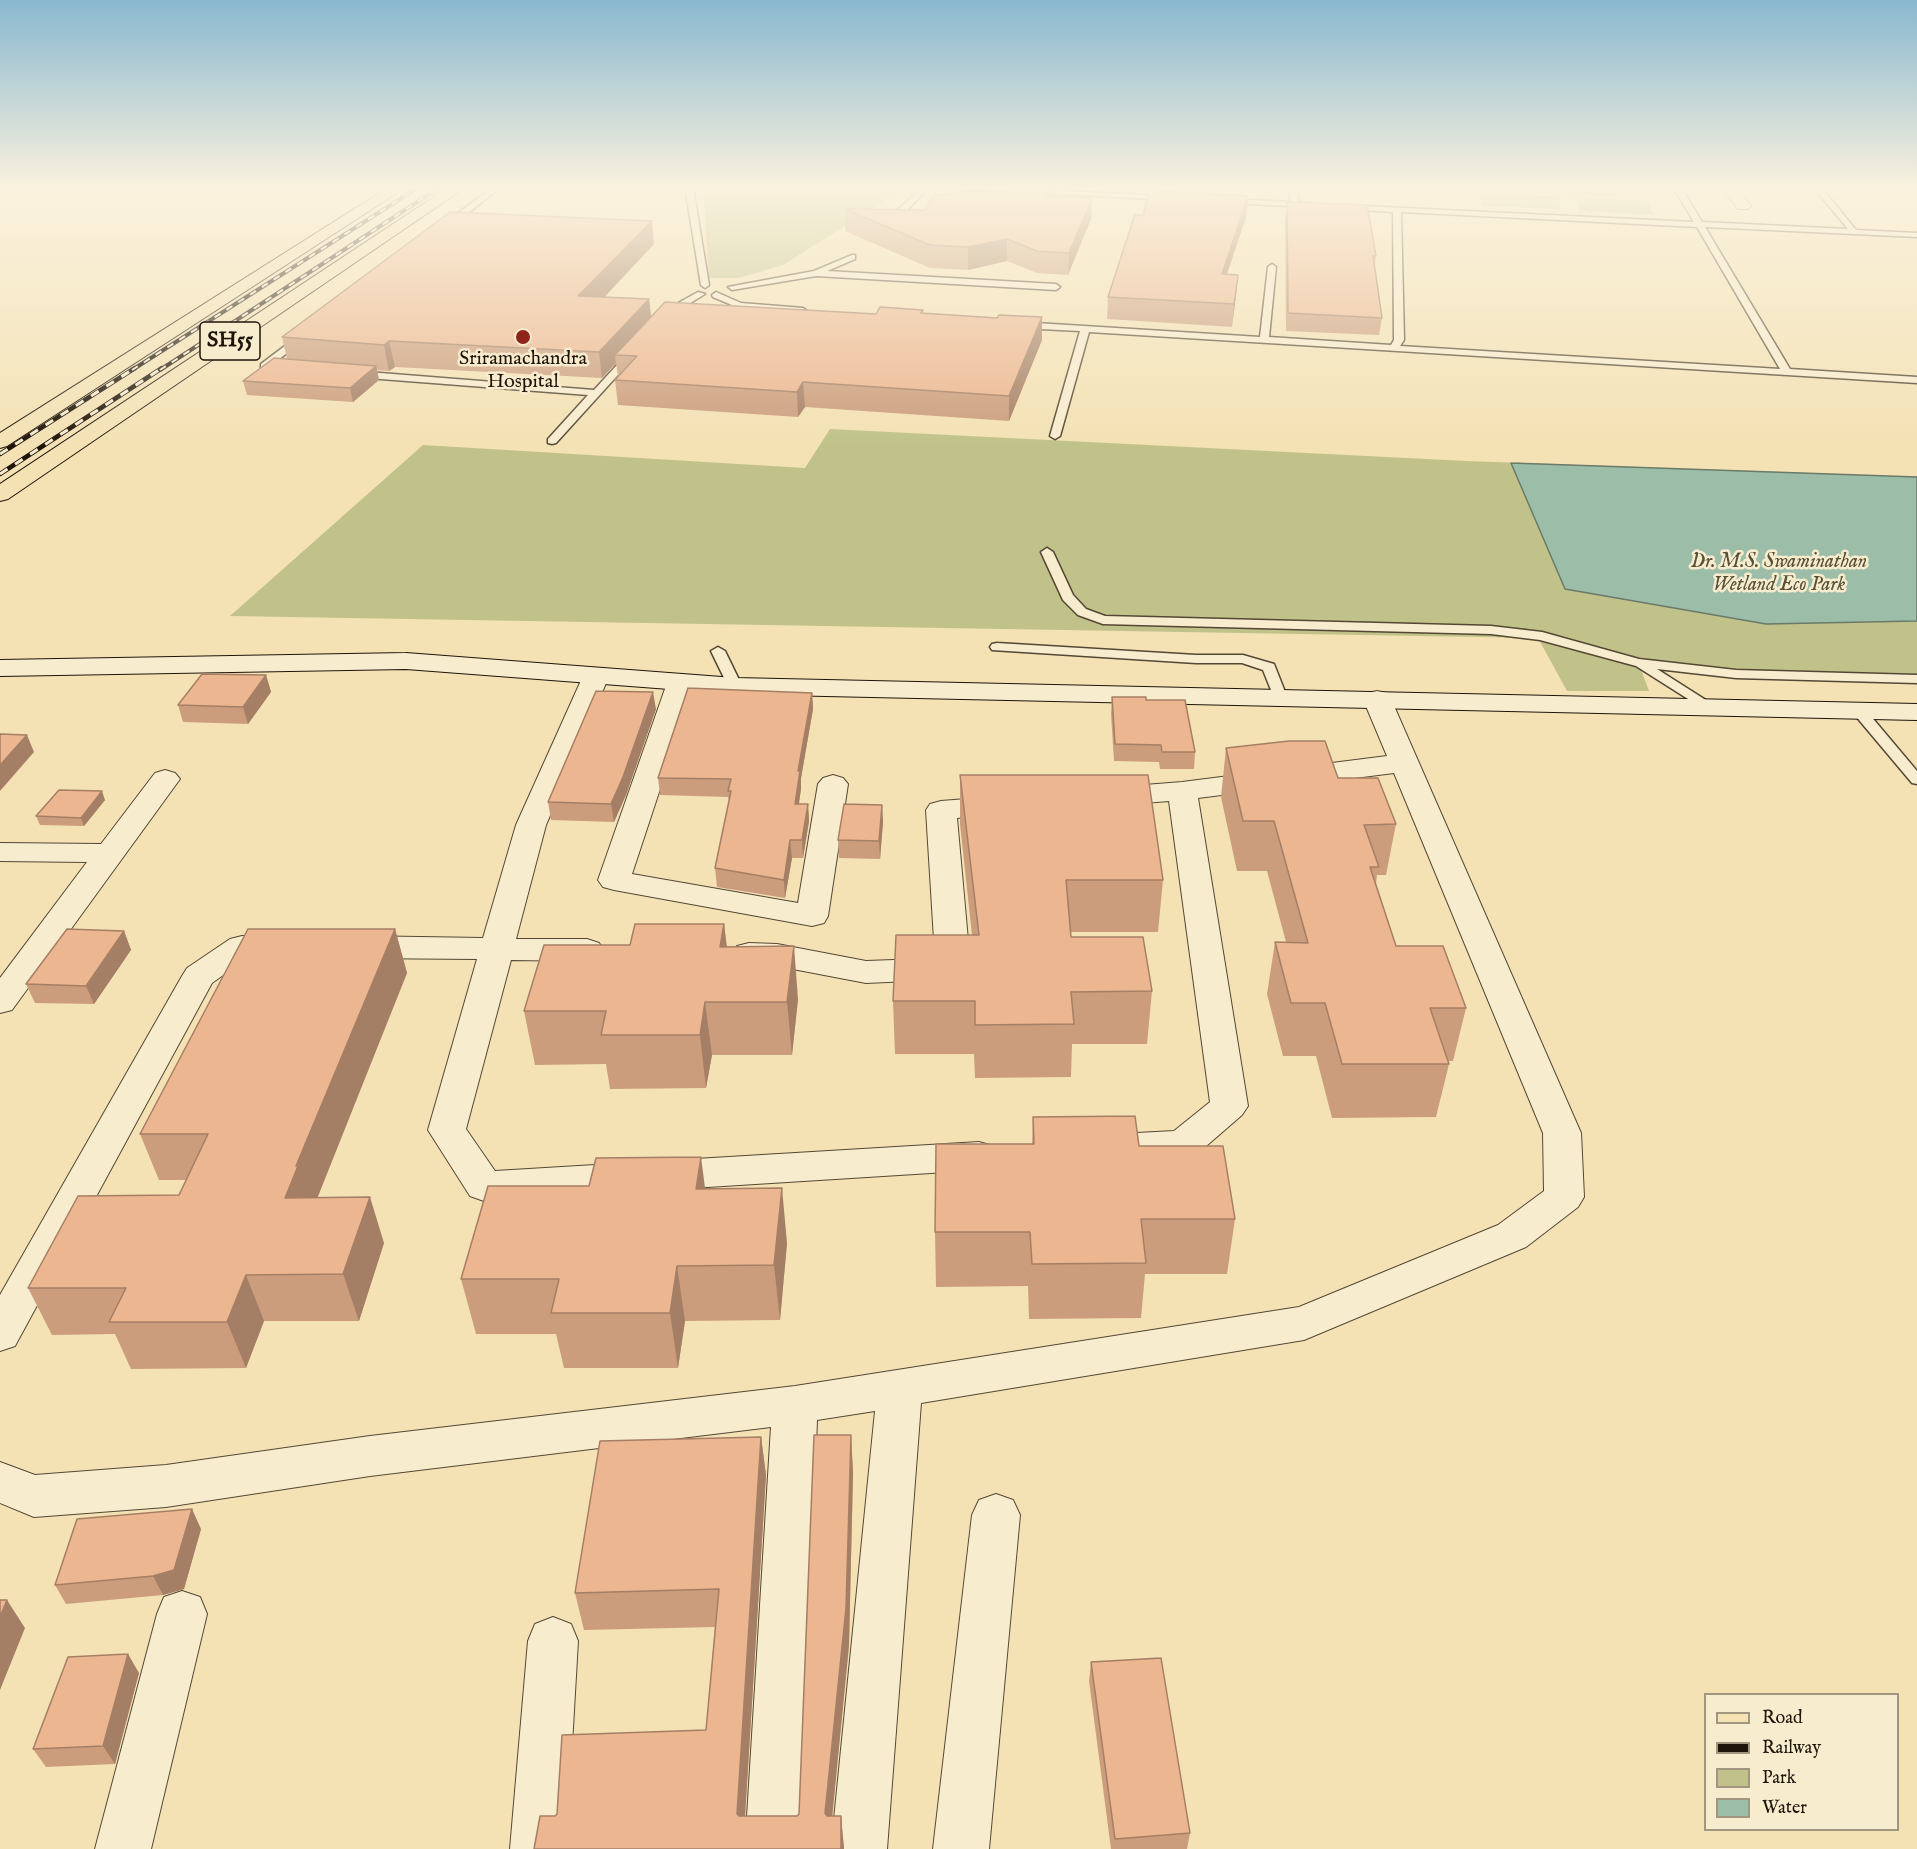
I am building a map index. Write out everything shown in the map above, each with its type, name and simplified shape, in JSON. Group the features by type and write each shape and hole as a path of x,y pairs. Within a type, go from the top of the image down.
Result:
{"main road":[{"name":"SH55","path":"0,441 263,273"},
{"name":"SH55","path":"0,494 330,273"}],"street":[{"path":"0,668 406,661 735,686 1917,712"},
{"path":"596,676 531,825 447,1130 484,1186 1017,1154"},
{"path":"681,683 614,880 812,916 832,784"},
{"path":"0,1482 34,1496 166,1486 369,1456 795,1406 1304,1323 1512,1236 1564,1197 1562,1133 1377,699"},
{"path":"1079,800 1182,791 1404,763"},
{"path":"0,1002 165,779"},
{"path":"1065,1151 1183,1144 1229,1106 1182,791"},
{"path":"718,953 777,955 866,972 932,969 951,940 941,810 1033,803"},
{"path":"0,852 110,853"},
{"path":"0,1334 199,976 242,946 613,951"},
{"path":"859,1849 900,1388"},
{"path":"773,1849 795,1406"},
{"path":"961,1849 996,1515"},
{"path":"123,1849 182,1614"},
{"path":"538,1849 553,1641"}],"lane":[{"path":"701,273 703,290"},
{"path":"658,326 674,309 703,290 719,284 732,287 814,273"},
{"path":"821,273 1056,287"},
{"path":"1264,340 1271,273"},
{"path":"1394,348 1399,340 1398,273"},
{"path":"1729,273 1787,372"},
{"path":"716,295 730,292 732,287"},
{"path":"703,290 739,305 809,311"},
{"path":"1004,324 1917,380"},
{"path":"1055,436 1085,329"},
{"path":"288,368 264,366 311,330"},
{"path":"552,441 635,351"},
{"path":"347,373 597,393"},
{"path":"1047,552 1067,597 1082,612 1103,620 1491,630 1542,636 1639,663 1736,674 1917,680"},
{"path":"997,647 1196,659 1243,659 1269,667 1280,697"},
{"path":"718,651 735,686"},
{"path":"1639,663 1707,707"},
{"path":"1859,711 1917,780"}],"green space":[{"path":"709,273 755,273 739,278 709,278"},
{"name":"Dr. M.S. Swaminathan Wetland Eco Park","path":"830,429 1466,461 1917,477 1917,679 1736,674 1639,664 1649,691 1567,691 1538,638 230,616 423,445 805,468"}],"water":[{"path":"1511,463 1917,477 1917,621 1766,624 1565,589"}],"building":[{"path":"368,273 600,273 578,296 649,299 599,352 389,341 384,345 282,337"},
{"path":"1116,273 1238,275 1234,304 1108,297"},
{"path":"1288,273 1376,273 1382,318 1288,313"},
{"path":"665,302 876,314 880,307 923,310 921,313 997,318 999,315 1042,317 1009,396 803,382 797,392 615,380 637,356 615,355"},
{"path":"274,358 376,366 350,388 243,381"},
{"path":"202,674 266,675 243,707 178,705"},
{"path":"688,688 812,693 798,771 800,771 795,804 808,804 802,840 790,840 784,880 715,868 731,791 728,791 731,779 658,778"},
{"path":"596,691 653,692 623,777 611,804 548,802"},
{"path":"1112,697 1185,700 1195,752 1162,752 1161,745 1115,744"},
{"path":"0,734 27,735 0,765"},
{"path":"1289,741 1325,741 1338,778 1378,778 1396,824 1364,825 1379,867 1370,867 1396,946 1443,946 1466,1008 1430,1008 1449,1064 1342,1064 1325,1003 1291,1003 1275,942 1308,943 1274,821 1243,821 1226,748"},
{"path":"960,775 1148,775 1163,880 1066,880 1071,937 1143,937 1152,991 1071,992 1074,1024 975,1025 975,1001 893,1001 896,935 979,935"},
{"path":"59,790 102,791 81,818 36,816"},
{"path":"844,804 882,805 879,841 838,840"},
{"path":"635,924 724,924 720,947 794,946 787,1002 705,1002 700,1035 601,1035 606,1011 524,1011 544,945 630,945"},
{"path":"67,929 124,931 86,986 26,984"},
{"path":"248,929 395,929 296,1166 298,1166 285,1198 370,1197 343,1274 246,1275 227,1322 109,1322 126,1288 28,1288 78,1196 179,1195 208,1134 140,1134"},
{"path":"1135,1116 1139,1146 1223,1146 1235,1219 1141,1219 1146,1263 1032,1264 1030,1232 935,1232 936,1144 1034,1144 1033,1117"},
{"path":"701,1157 696,1189 782,1188 774,1265 677,1266 670,1313 551,1313 559,1279 461,1279 488,1186 589,1186 596,1158"},
{"path":"814,1435 851,1435 846,1608 825,1813 827,1816 841,1816 841,1849 534,1849 540,1816 557,1814 562,1735 706,1730 719,1589 575,1593 600,1441 761,1437 737,1814 739,1816 797,1816 799,1814"},
{"path":"192,1509 174,1570 153,1576 55,1585 77,1519"},
{"path":"0,1600 7,1600 0,1617"},
{"path":"128,1654 103,1746 33,1749 68,1657"},
{"path":"1161,1658 1190,1833 1115,1839 1091,1662"}],"railway":[{"path":"132,370 284,273"},
{"path":"160,370 308,273"},
{"path":"0,454 135,368"},
{"path":"0,474 162,368"}],"place":[{"name":"Sriramachandra Hospital","path":"523,337"}]}
